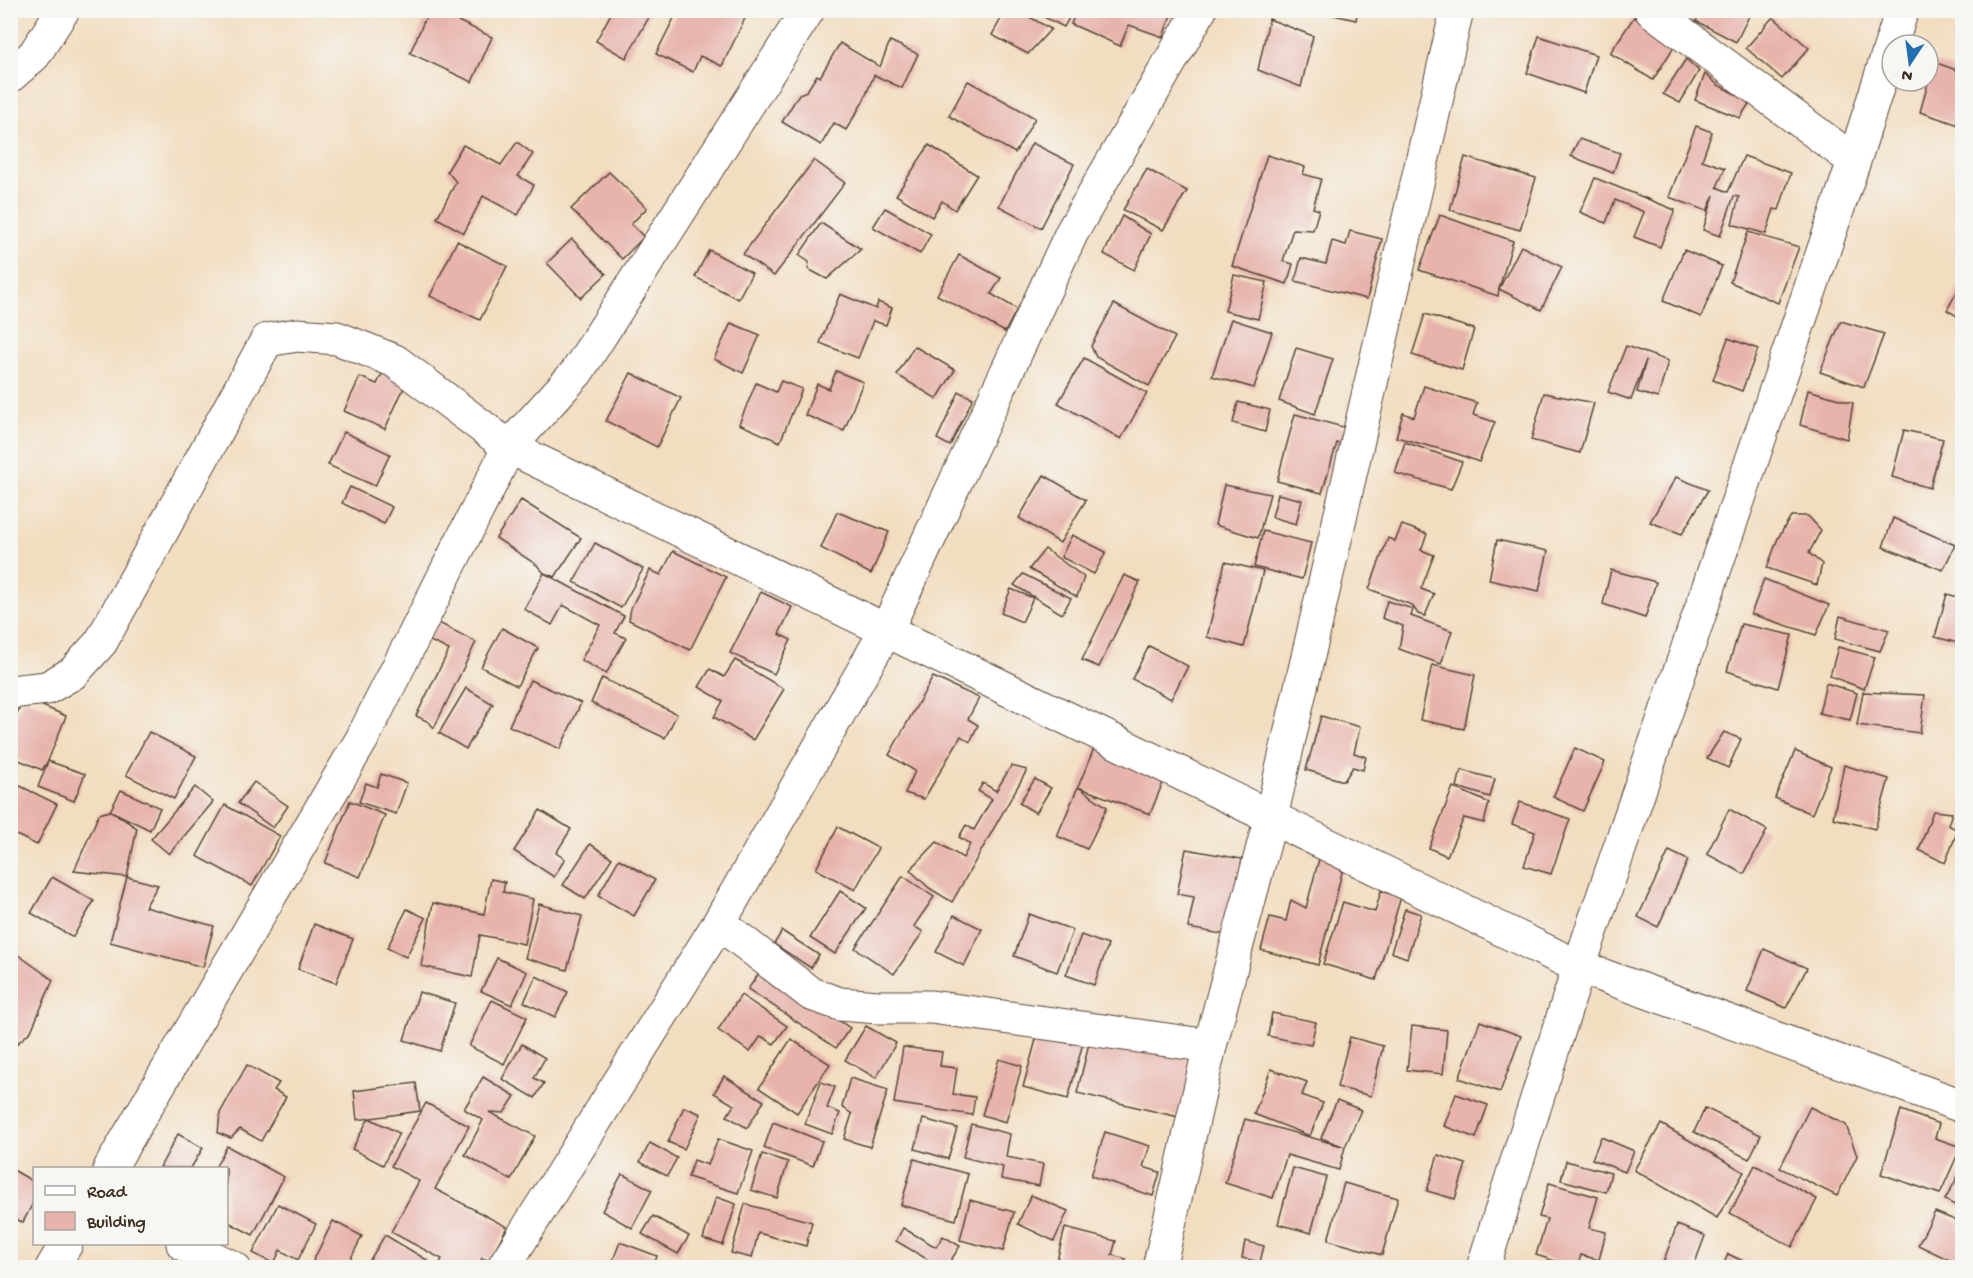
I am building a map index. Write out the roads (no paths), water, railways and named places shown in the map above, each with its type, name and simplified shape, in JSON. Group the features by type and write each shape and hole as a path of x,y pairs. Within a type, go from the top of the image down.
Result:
{"street":[{"path":"10,76 34,55 63,10"},
{"path":"111,1167 362,739 509,447 577,372 808,10"},
{"path":"503,1268 719,923 887,629 1072,232 1200,10"},
{"path":"1159,1268 1210,1046 1272,817 1456,10"},
{"path":"1651,10 1854,161"},
{"path":"1483,1268 1579,967 1854,161 1902,10"},
{"path":"10,692 47,687 64,678 73,673 101,642 267,340 297,335 337,338 395,361 509,447 1579,967 1962,1106"},
{"path":"719,923 811,994 840,1004 931,1007 1210,1046"},
{"path":"52,1268 65,1245"},
{"path":"185,1245 234,1268"}]}
